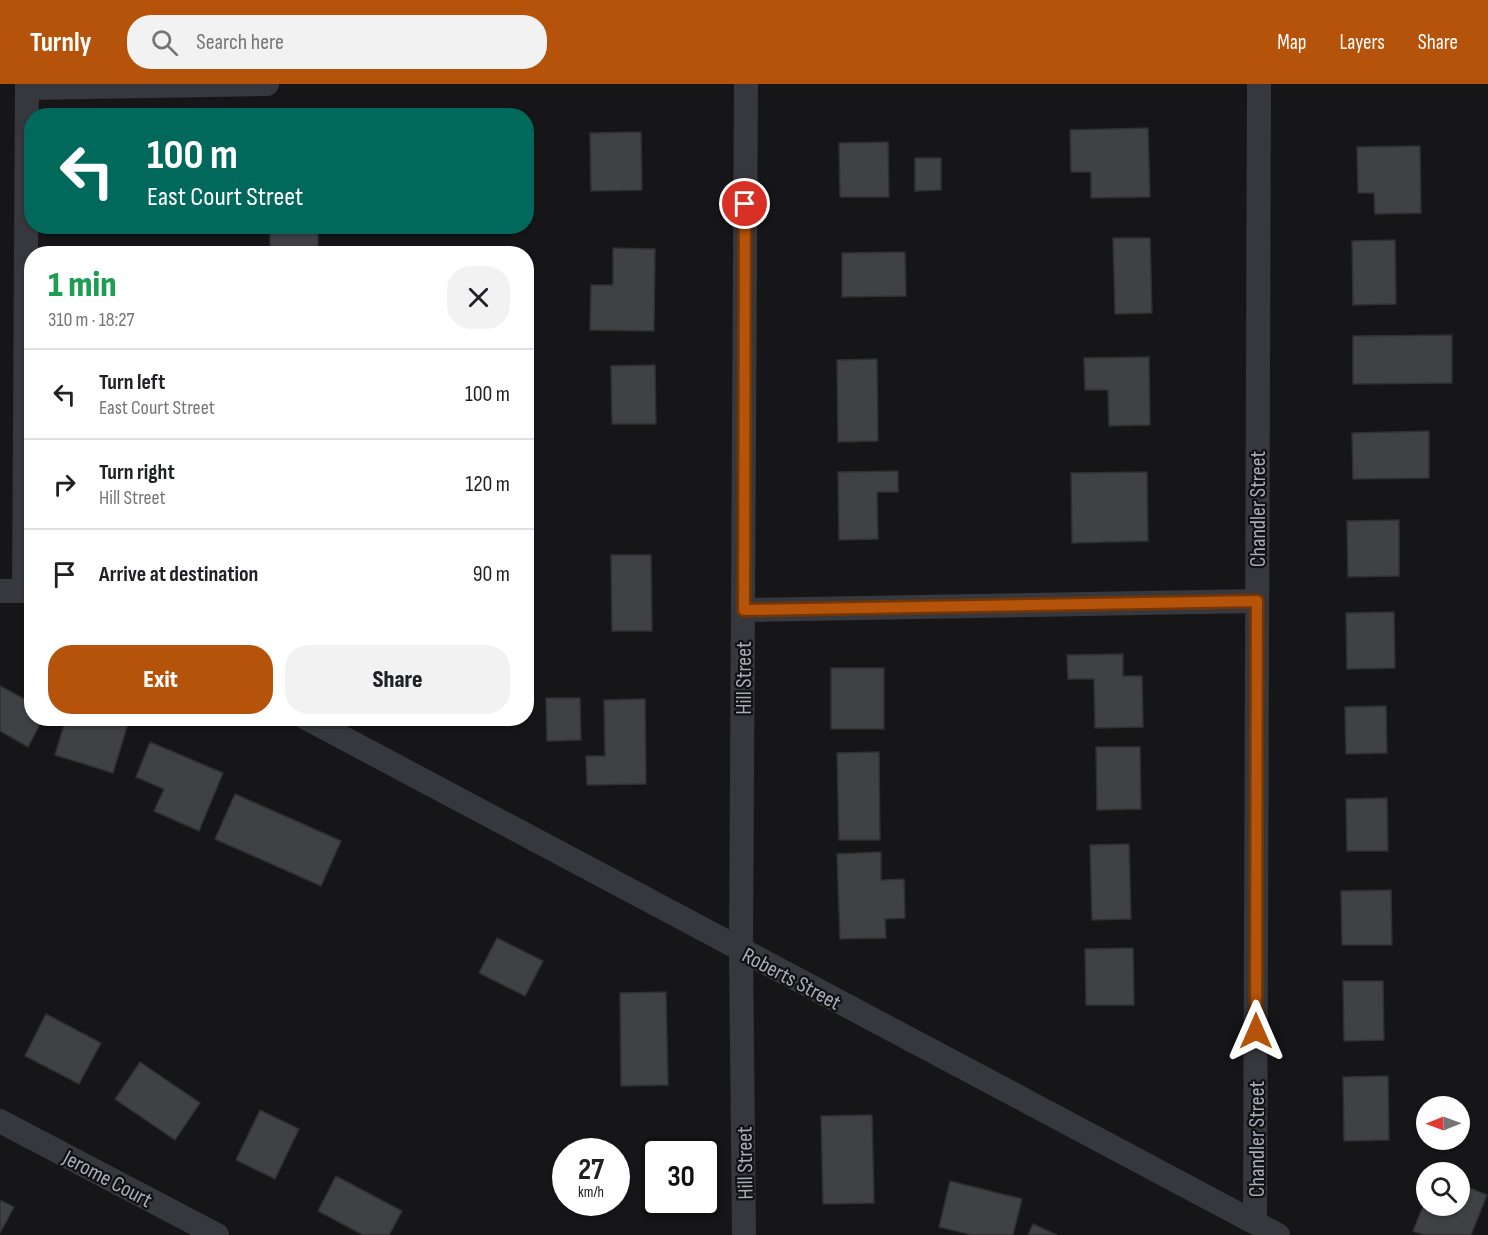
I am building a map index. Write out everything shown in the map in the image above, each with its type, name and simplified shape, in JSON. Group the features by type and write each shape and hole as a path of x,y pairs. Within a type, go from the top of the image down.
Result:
{"street":[{"path":"27,108 27,86 267,84"},
{"name":"Hill Street","path":"744,1235 741,951 746,84"},
{"name":"Chandler Street","path":"1255,1222 1258,84"},
{"path":"0,591 24,590"},
{"path":"744,610 1257,601"},
{"name":"Roberts Street","path":"321,726 1278,1235"},
{"name":"Jerome Court","path":"0,1121 217,1235"}],"building":[{"path":"1148,128 1150,197 1091,198 1091,172 1071,172 1070,130"},
{"path":"641,132 642,190 591,191 590,133"},
{"path":"888,142 889,197 840,197 839,143"},
{"path":"1420,146 1421,213 1375,214 1374,193 1358,193 1357,147"},
{"path":"915,158 941,158 941,190 915,191"},
{"path":"270,234 318,234 318,246 270,246"},
{"path":"1113,238 1150,238 1152,313 1115,314"},
{"path":"1395,240 1396,304 1353,305 1352,241"},
{"path":"613,248 655,249 654,331 590,330 591,285 613,285"},
{"path":"905,252 906,296 842,297 842,253"},
{"path":"1452,335 1452,383 1353,384 1353,336"},
{"path":"1149,357 1150,425 1109,426 1108,390 1085,390 1084,358"},
{"path":"877,359 878,441 838,442 837,360"},
{"path":"655,365 656,424 612,424 611,366"},
{"path":"1429,431 1429,478 1353,479 1352,433"},
{"path":"898,471 898,492 877,492 878,539 839,540 838,472"},
{"path":"1147,472 1148,541 1072,543 1071,473"},
{"path":"1399,520 1399,576 1348,577 1347,521"},
{"path":"611,555 651,555 652,631 612,631"},
{"path":"1394,612 1395,668 1347,669 1346,613"},
{"path":"1123,654 1123,676 1142,676 1143,727 1095,728 1094,679 1068,679 1067,655"},
{"path":"831,668 884,668 884,729 831,729"},
{"path":"0,686 24,699 24,726 39,726 28,747 0,731"},
{"path":"546,698 580,698 581,740 547,741"},
{"path":"645,699 646,784 587,785 586,756 605,756 604,700"},
{"path":"1386,706 1387,753 1346,754 1345,707"},
{"path":"64,726 127,726 113,773 55,755"},
{"path":"150,742 223,773 199,831 154,811 164,789 136,777"},
{"path":"1096,747 1140,747 1141,809 1097,810"},
{"path":"879,752 880,840 839,840 837,753"},
{"path":"235,794 341,841 321,886 215,839"},
{"path":"1387,798 1388,851 1347,851 1346,799"},
{"path":"1129,844 1131,919 1092,920 1090,845"},
{"path":"881,852 881,880 904,879 905,918 885,919 886,938 840,939 837,854"},
{"path":"1391,890 1392,945 1342,945 1341,891"},
{"path":"497,938 543,961 525,996 479,973"},
{"path":"1133,948 1134,1005 1086,1005 1085,949"},
{"path":"1343,981 1383,981 1384,1040 1344,1041"},
{"path":"666,992 668,1085 621,1086 620,993"},
{"path":"46,1014 101,1043 79,1084 25,1056"},
{"path":"140,1062 200,1103 175,1140 115,1099"},
{"path":"1388,1076 1389,1140 1344,1141 1343,1077"},
{"path":"260,1110 299,1129 275,1179 236,1160"},
{"path":"872,1115 874,1203 823,1204 821,1116"},
{"path":"336,1176 402,1211 389,1235 363,1235 318,1211"},
{"path":"950,1181 1022,1199 1013,1235 972,1235 939,1227"},
{"path":"1470,1188 1487,1195 1471,1235 1424,1235 1413,1231 1419,1216 1470,1216"},
{"path":"0,1200 14,1207 0,1233"},
{"path":"1033,1224 1057,1235 1028,1235"}],"route":[{"path":"745,204 744,610 1257,601 1256,1031"}]}
